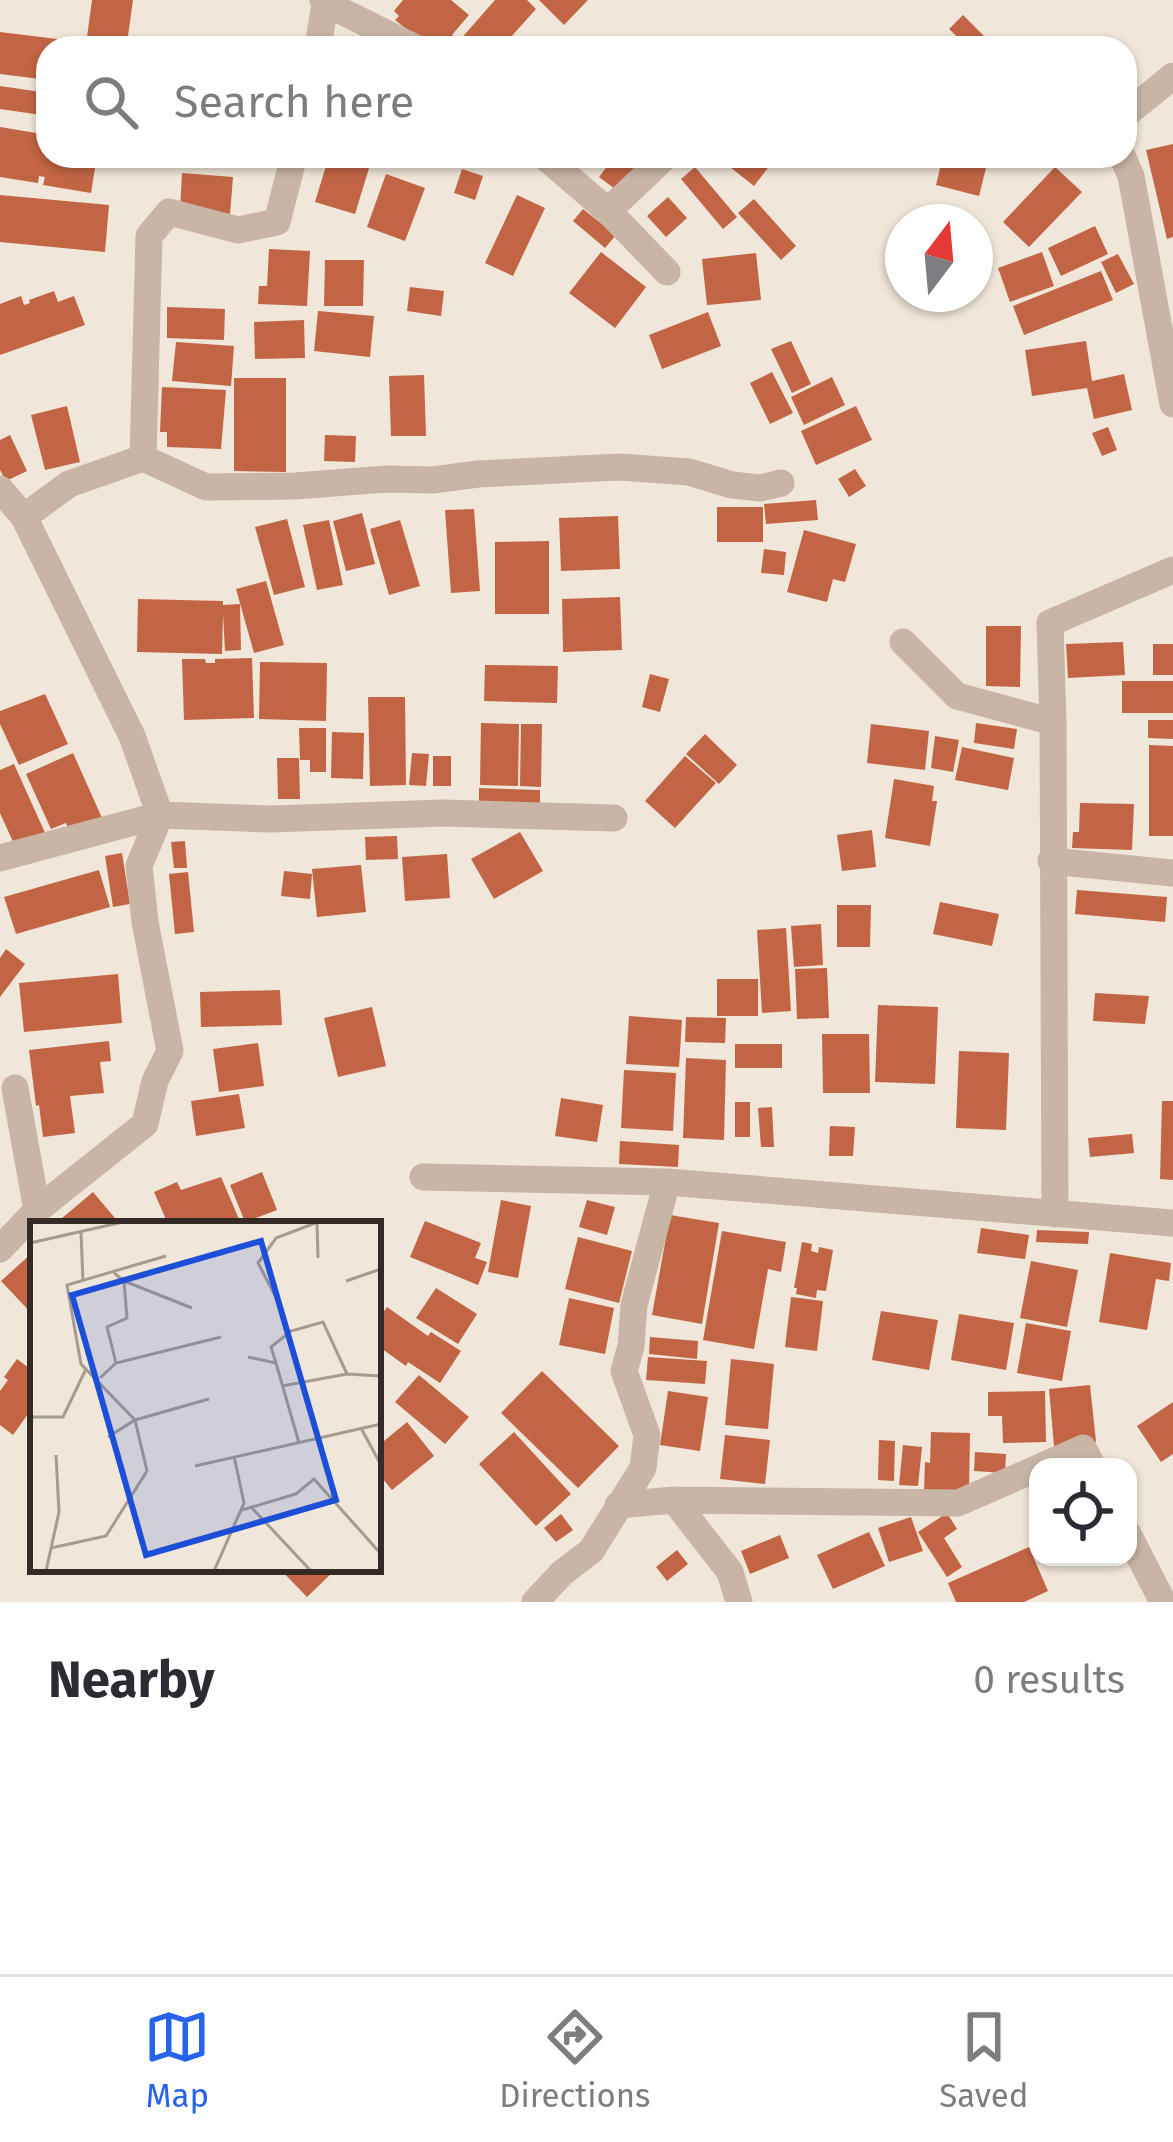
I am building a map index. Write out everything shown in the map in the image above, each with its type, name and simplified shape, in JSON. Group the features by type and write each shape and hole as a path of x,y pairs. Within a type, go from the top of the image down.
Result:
{"street":[{"path":"320,36 324,2 392,36"},
{"path":"1137,106 1173,76"},
{"path":"143,458 149,236 169,212 238,230 278,222 291,168"},
{"path":"558,168 667,272"},
{"path":"608,211 653,168"},
{"path":"1127,168 1173,404"},
{"path":"24,517 69,484 143,458 206,487 433,480 619,467 689,472 760,488 781,483"},
{"path":"0,489 24,517 132,736 160,815 140,866 145,922 170,1051 155,1081 145,1124 37,1210 0,1249"},
{"path":"1054,1214 1050,623 1173,571"},
{"path":"902,642 957,696 1053,722"},
{"path":"0,858 160,815 272,819 443,813 614,818"},
{"path":"1051,861 1173,873"},
{"path":"15,1088 37,1210"},
{"path":"424,1177 667,1182 1173,1223"},
{"path":"535,1602 591,1551 643,1468 647,1435 624,1371 634,1306 667,1182"},
{"path":"1060,1458 1083,1448 1088,1458"},
{"path":"618,1505 674,1500 958,1503 1029,1471"},
{"path":"674,1500 730,1573 740,1602"},
{"path":"1137,1551 1163,1602"}],"building":[{"path":"92,0 133,0 128,36 87,36"},
{"path":"403,0 451,0 469,15 453,36 415,36 395,20 399,16 394,11"},
{"path":"495,0 527,0 536,9 512,36 463,36"},
{"path":"539,0 588,0 564,25"},
{"path":"963,15 984,36 956,36 949,29"},
{"path":"0,32 36,36 36,78 0,74"},
{"path":"0,86 36,91 36,114 0,109"},
{"path":"0,127 36,133 36,168 95,168 91,193 43,185 45,177 39,176 38,183 0,177"},
{"path":"1173,144 1173,237 1167,239 1146,150"},
{"path":"325,168 369,168 355,214 315,202"},
{"path":"606,168 644,168 623,195 599,177"},
{"path":"696,168 737,217 723,229 681,179"},
{"path":"731,168 768,168 754,186"},
{"path":"940,168 986,168 979,196 936,185"},
{"path":"1054,168 1082,192 1029,247 1003,222"},
{"path":"462,169 483,176 475,200 454,193"},
{"path":"182,173 233,177 230,214 180,210"},
{"path":"386,174 425,188 405,241 367,227"},
{"path":"0,195 109,205 105,252 0,242"},
{"path":"517,195 545,208 513,276 485,263"},
{"path":"668,197 687,218 666,237 647,216"},
{"path":"754,199 796,246 781,260 738,213"},
{"path":"583,209 616,235 605,248 573,221"},
{"path":"1095,226 1108,254 1061,276 1048,248"},
{"path":"269,249 310,251 307,306 258,304 259,286 267,286"},
{"path":"601,252 646,287 615,328 569,293"},
{"path":"1042,252 1054,286 1010,302 998,268"},
{"path":"756,253 761,300 707,305 702,259"},
{"path":"1118,254 1134,284 1116,293 1101,262"},
{"path":"325,260 364,260 363,306 324,306"},
{"path":"1101,271 1113,300 1024,335 1013,306"},
{"path":"410,287 444,291 441,316 407,311"},
{"path":"54,291 58,302 74,296 85,325 0,355 0,304 21,296 24,305"},
{"path":"167,307 225,309 224,340 167,338"},
{"path":"318,311 374,316 370,357 314,351"},
{"path":"708,312 721,346 662,369 649,335"},
{"path":"304,320 305,358 255,359 254,322"},
{"path":"791,341 811,384 792,393 771,349"},
{"path":"1086,341 1092,381 1124,374 1132,410 1094,419 1087,388 1032,396 1025,350"},
{"path":"176,342 234,346 231,386 172,381"},
{"path":"772,372 793,413 770,424 750,383"},
{"path":"424,375 426,436 391,436 389,376"},
{"path":"832,377 845,405 804,425 791,397"},
{"path":"234,378 286,378 286,472 234,471"},
{"path":"162,387 226,390 221,449 167,447 167,432 160,432"},
{"path":"67,406 80,462 45,470 31,415"},
{"path":"856,406 872,440 816,465 801,431"},
{"path":"1108,427 1117,450 1102,456 1092,433"},
{"path":"10,435 27,471 6,481 0,470 0,440"},
{"path":"325,435 356,436 355,462 324,461"},
{"path":"855,469 866,486 849,497 838,479"},
{"path":"816,500 818,520 766,524 764,504"},
{"path":"717,507 763,507 763,542 717,542"},
{"path":"474,509 480,591 451,593 445,510"},
{"path":"362,513 375,564 346,571 333,521"},
{"path":"618,516 620,569 561,571 559,518"},
{"path":"287,519 305,587 274,595 255,527"},
{"path":"329,520 343,585 317,590 303,525"},
{"path":"400,520 420,586 389,595 370,529"},
{"path":"804,530 856,544 845,582 833,579 827,602 787,592"},
{"path":"549,541 549,614 495,614 495,542"},
{"path":"764,549 786,552 784,575 761,573"},
{"path":"266,581 284,645 254,653 236,589"},
{"path":"620,597 622,650 563,652 562,599"},
{"path":"138,599 240,604 241,650 225,651 223,614 222,654 137,652"},
{"path":"986,626 1021,626 1020,687 986,686"},
{"path":"1123,642 1125,675 1068,678 1066,644"},
{"path":"1153,644 1173,644 1173,675 1153,675"},
{"path":"252,658 254,718 184,720 182,659 215,663 215,659"},
{"path":"260,662 327,663 326,721 259,719"},
{"path":"485,665 558,666 557,703 484,701"},
{"path":"650,674 669,679 660,712 642,707"},
{"path":"1122,681 1173,681 1173,713 1122,713"},
{"path":"45,694 68,744 19,765 0,724 0,711"},
{"path":"368,697 405,697 406,785 370,786"},
{"path":"1148,720 1173,720 1173,739 1148,738"},
{"path":"481,723 519,724 518,786 480,785"},
{"path":"976,723 1017,729 1014,749 974,743"},
{"path":"521,724 542,724 541,787 520,786"},
{"path":"871,724 929,731 925,770 867,763"},
{"path":"299,728 326,728 326,772 310,772 310,760 300,760"},
{"path":"332,732 364,733 363,779 331,778"},
{"path":"705,734 737,765 719,784 686,754"},
{"path":"935,736 959,740 953,772 931,768"},
{"path":"1149,745 1173,746 1173,836 1149,836"},
{"path":"962,747 1014,758 1008,790 955,780"},
{"path":"73,753 102,818 70,832 66,823 51,829 26,774"},
{"path":"412,753 429,754 426,786 409,785"},
{"path":"433,756 451,756 451,786 433,786"},
{"path":"685,756 716,783 675,828 645,801"},
{"path":"277,758 299,758 300,799 278,799"},
{"path":"14,764 46,835 14,844 0,813 0,770"},
{"path":"894,779 934,786 932,801 937,801 930,846 885,838"},
{"path":"479,788 540,790 540,814 479,812"},
{"path":"1080,803 1134,804 1132,850 1072,848 1073,832 1079,832"},
{"path":"872,830 876,867 842,871 837,835"},
{"path":"520,832 543,871 494,899 471,859"},
{"path":"397,836 398,859 366,860 365,837"},
{"path":"185,841 187,868 174,868 171,842"},
{"path":"122,853 130,904 113,907 105,856"},
{"path":"447,854 450,898 405,901 402,857"},
{"path":"361,865 366,912 317,917 312,869"},
{"path":"99,870 110,907 16,934 4,897"},
{"path":"284,871 312,874 310,899 281,896"},
{"path":"188,872 194,932 175,934 169,874"},
{"path":"1077,890 1167,897 1165,922 1075,914"},
{"path":"940,902 999,914 992,946 933,934"},
{"path":"837,905 871,905 870,947 837,947"},
{"path":"821,924 823,965 794,967 791,926"},
{"path":"786,928 791,1011 762,1013 757,930"},
{"path":"6,949 25,964 0,997 0,958"},
{"path":"827,968 829,1018 797,1019 795,969"},
{"path":"118,974 122,1023 24,1032 19,983"},
{"path":"717,979 758,979 758,1016 717,1016"},
{"path":"280,990 282,1025 201,1027 200,992"},
{"path":"1095,993 1149,996 1145,1024 1093,1021"},
{"path":"878,1005 938,1007 935,1084 875,1082"},
{"path":"372,1007 386,1066 338,1077 324,1018"},
{"path":"629,1016 682,1020 679,1067 626,1064"},
{"path":"686,1017 726,1018 725,1043 685,1042"},
{"path":"822,1034 869,1034 870,1093 823,1093"},
{"path":"109,1041 111,1061 100,1062 104,1093 70,1096 75,1133 43,1137 29,1050"},
{"path":"258,1043 264,1086 219,1092 213,1049"},
{"path":"735,1044 782,1044 782,1068 735,1068"},
{"path":"959,1051 1009,1053 1006,1130 956,1128"},
{"path":"686,1058 726,1060 724,1140 683,1138"},
{"path":"624,1070 676,1073 673,1131 621,1128"},
{"path":"239,1094 245,1128 196,1136 191,1101"},
{"path":"561,1098 603,1105 597,1142 555,1136"},
{"path":"1162,1101 1173,1101 1173,1180 1160,1179"},
{"path":"735,1102 750,1102 750,1137 735,1137"},
{"path":"772,1107 774,1147 761,1147 758,1108"},
{"path":"830,1126 855,1127 853,1156 829,1156"},
{"path":"1132,1134 1134,1153 1090,1157 1088,1138"},
{"path":"620,1141 679,1145 678,1167 619,1164"},
{"path":"262,1172 277,1210 245,1221 230,1185"},
{"path":"221,1177 239,1219 167,1221 154,1192 177,1182 181,1190"},
{"path":"93,1192 117,1221 59,1221"},
{"path":"501,1200 531,1206 518,1278 488,1272"},
{"path":"587,1200 615,1207 607,1235 579,1227"},
{"path":"670,1215 719,1223 702,1324 652,1315"},
{"path":"425,1221 481,1243 475,1258 487,1262 478,1285 410,1257"},
{"path":"981,1228 1029,1235 1025,1259 977,1253"},
{"path":"1037,1230 1089,1232 1088,1244 1036,1242"},
{"path":"722,1231 786,1242 781,1272 768,1269 754,1349 703,1340"},
{"path":"578,1237 632,1251 619,1303 565,1289"},
{"path":"802,1242 812,1244 811,1251 818,1253 819,1247 833,1250 826,1291 817,1290 816,1298 796,1294 794,1288"},
{"path":"1110,1253 1171,1263 1169,1281 1156,1279 1147,1330 1099,1322"},
{"path":"30,1255 30,1312 1,1281"},
{"path":"1031,1261 1078,1270 1067,1327 1020,1318"},
{"path":"436,1288 477,1314 458,1344 416,1318"},
{"path":"791,1297 823,1301 817,1351 785,1347"},
{"path":"569,1298 614,1308 605,1354 559,1345"},
{"path":"387,1307 428,1336 431,1332 461,1351 440,1383 381,1348 381,1316"},
{"path":"881,1311 938,1320 929,1370 872,1360"},
{"path":"959,1314 1014,1323 1006,1370 951,1360"},
{"path":"1026,1323 1071,1331 1062,1381 1017,1373"},
{"path":"650,1337 698,1341 697,1359 649,1354"},
{"path":"648,1357 707,1361 705,1384 646,1380"},
{"path":"17,1359 30,1369 30,1411 13,1435 0,1425 0,1391 8,1380 4,1377"},
{"path":"731,1359 774,1364 768,1429 725,1425"},
{"path":"542,1371 619,1446 578,1488 501,1413"},
{"path":"419,1375 469,1417 445,1444 395,1402"},
{"path":"1090,1385 1096,1442 1054,1446 1049,1389"},
{"path":"668,1391 708,1397 700,1451 660,1445"},
{"path":"1045,1391 1046,1442 1003,1443 1002,1416 988,1416 988,1392"},
{"path":"1173,1402 1173,1454 1161,1462 1137,1426"},
{"path":"407,1422 434,1456 392,1490 381,1477 381,1444"},
{"path":"514,1432 571,1494 536,1526 479,1464"},
{"path":"931,1432 970,1433 969,1492 924,1491"},
{"path":"725,1435 770,1440 765,1484 720,1479"},
{"path":"879,1440 895,1441 894,1481 878,1480"},
{"path":"903,1445 922,1447 918,1486 899,1485"},
{"path":"975,1452 1006,1454 1005,1473 974,1471"},
{"path":"947,1513 957,1529 944,1538 962,1567 947,1577 918,1532"},
{"path":"561,1514 573,1530 556,1542 544,1528"},
{"path":"911,1517 923,1551 889,1562 878,1528"},
{"path":"869,1532 885,1566 833,1589 817,1555"},
{"path":"780,1535 789,1558 750,1574 741,1551"},
{"path":"1029,1547 1029,1566 1037,1566 1048,1591 1024,1602 956,1602 948,1583"},
{"path":"677,1550 688,1564 667,1581 656,1567"},
{"path":"283,1572 333,1572 307,1597"}]}
